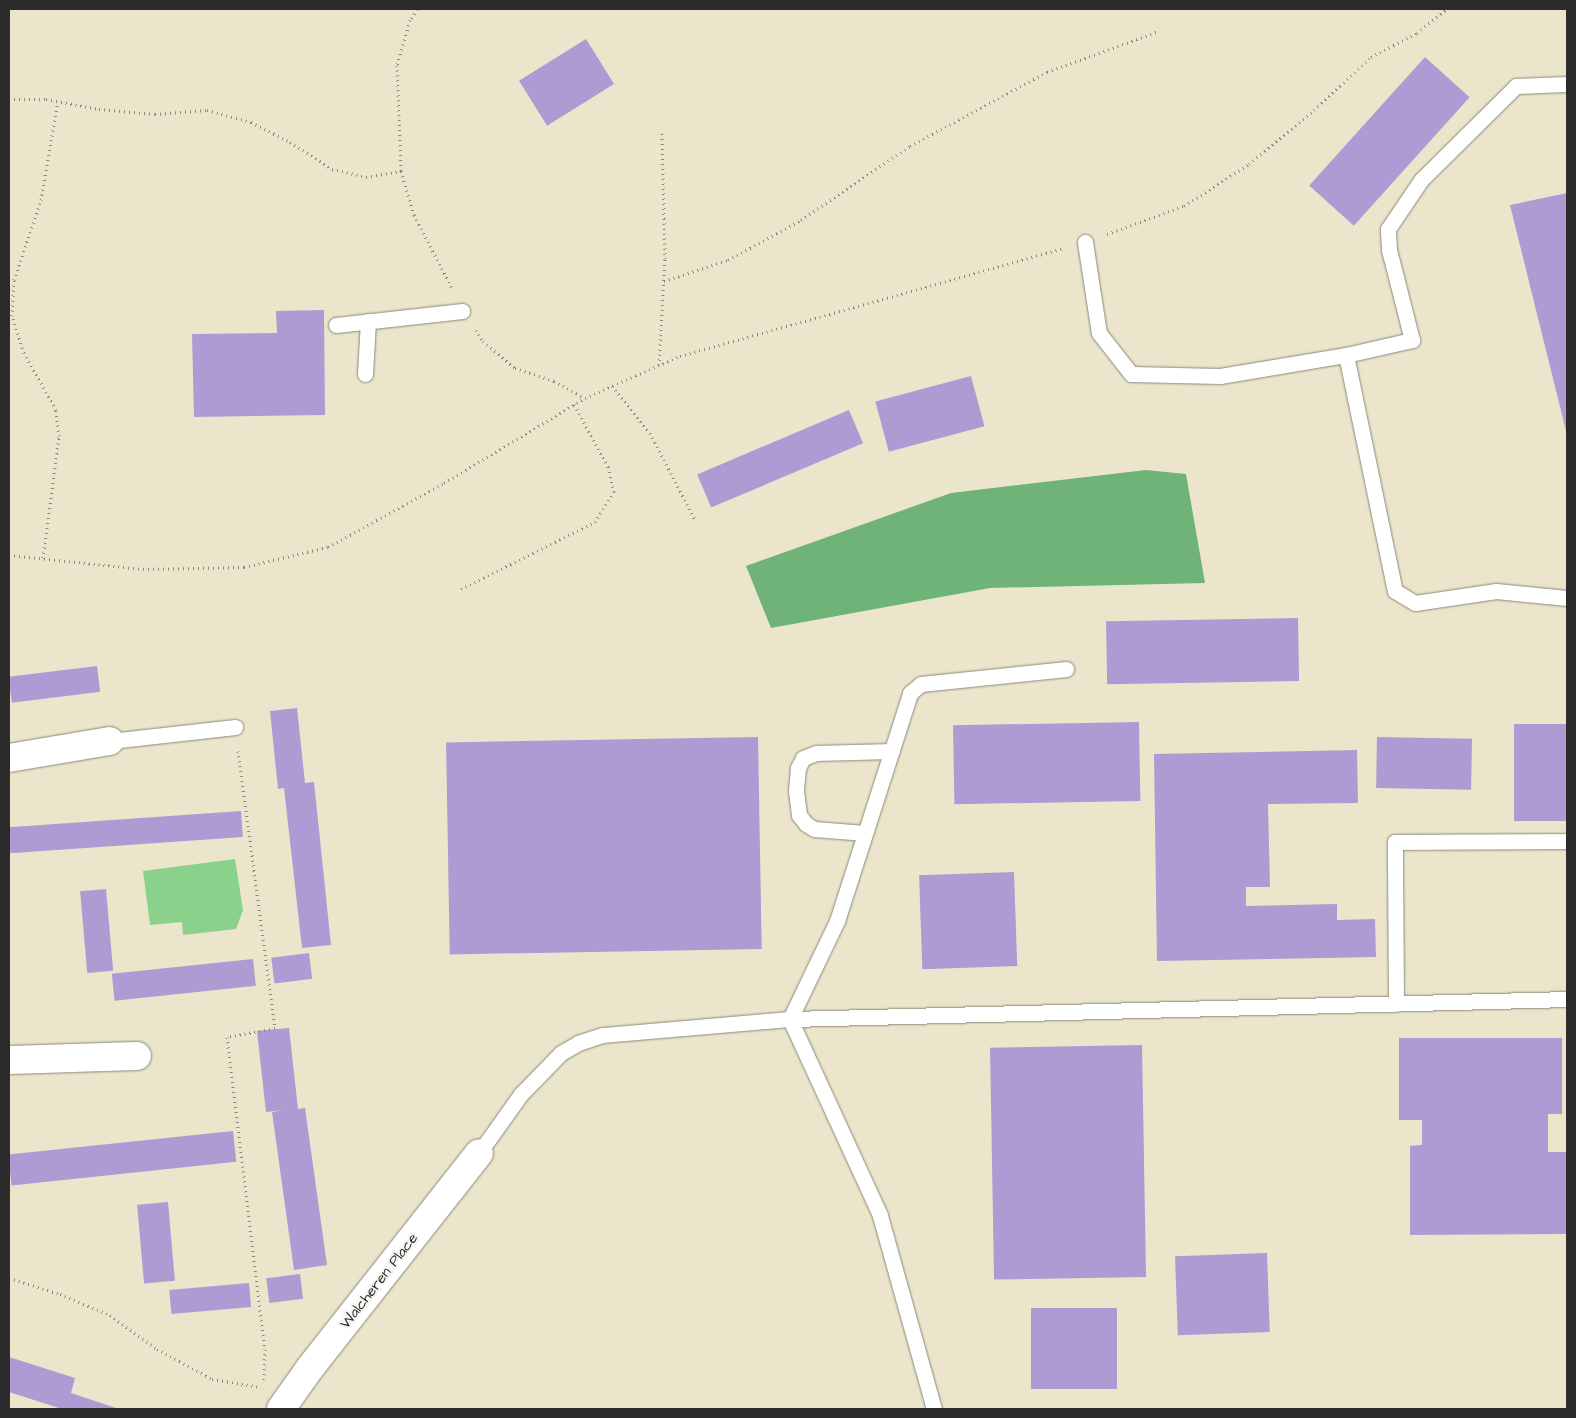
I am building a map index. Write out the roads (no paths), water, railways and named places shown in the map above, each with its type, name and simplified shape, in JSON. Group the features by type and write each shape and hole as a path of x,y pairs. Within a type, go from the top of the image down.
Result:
{"street":[{"path":"9,758 110,741"},
{"path":"9,1060 137,1056"},
{"name":"Walcheren Place","path":"281,1409 310,1368 479,1154"}],"lane":[{"path":"1085,242 1099,333 1131,374 1220,376 1346,355 1412,340 1389,250 1388,229 1421,180 1516,86 1567,84"},
{"path":"336,325 462,311"},
{"path":"365,374 368,321"},
{"path":"1346,355 1395,591 1415,603 1496,591 1567,598"},
{"path":"790,1019 837,922 910,693 921,684 1066,668"},
{"path":"110,741 235,727"},
{"path":"865,834 814,829 806,824 799,815 796,790 798,768 803,758 816,753 892,751"},
{"path":"1396,1004 1395,842 1567,841"},
{"path":"479,1154 521,1094 561,1053 578,1043 603,1035 790,1019 1567,999"},
{"path":"790,1019 880,1214 934,1409"}]}
